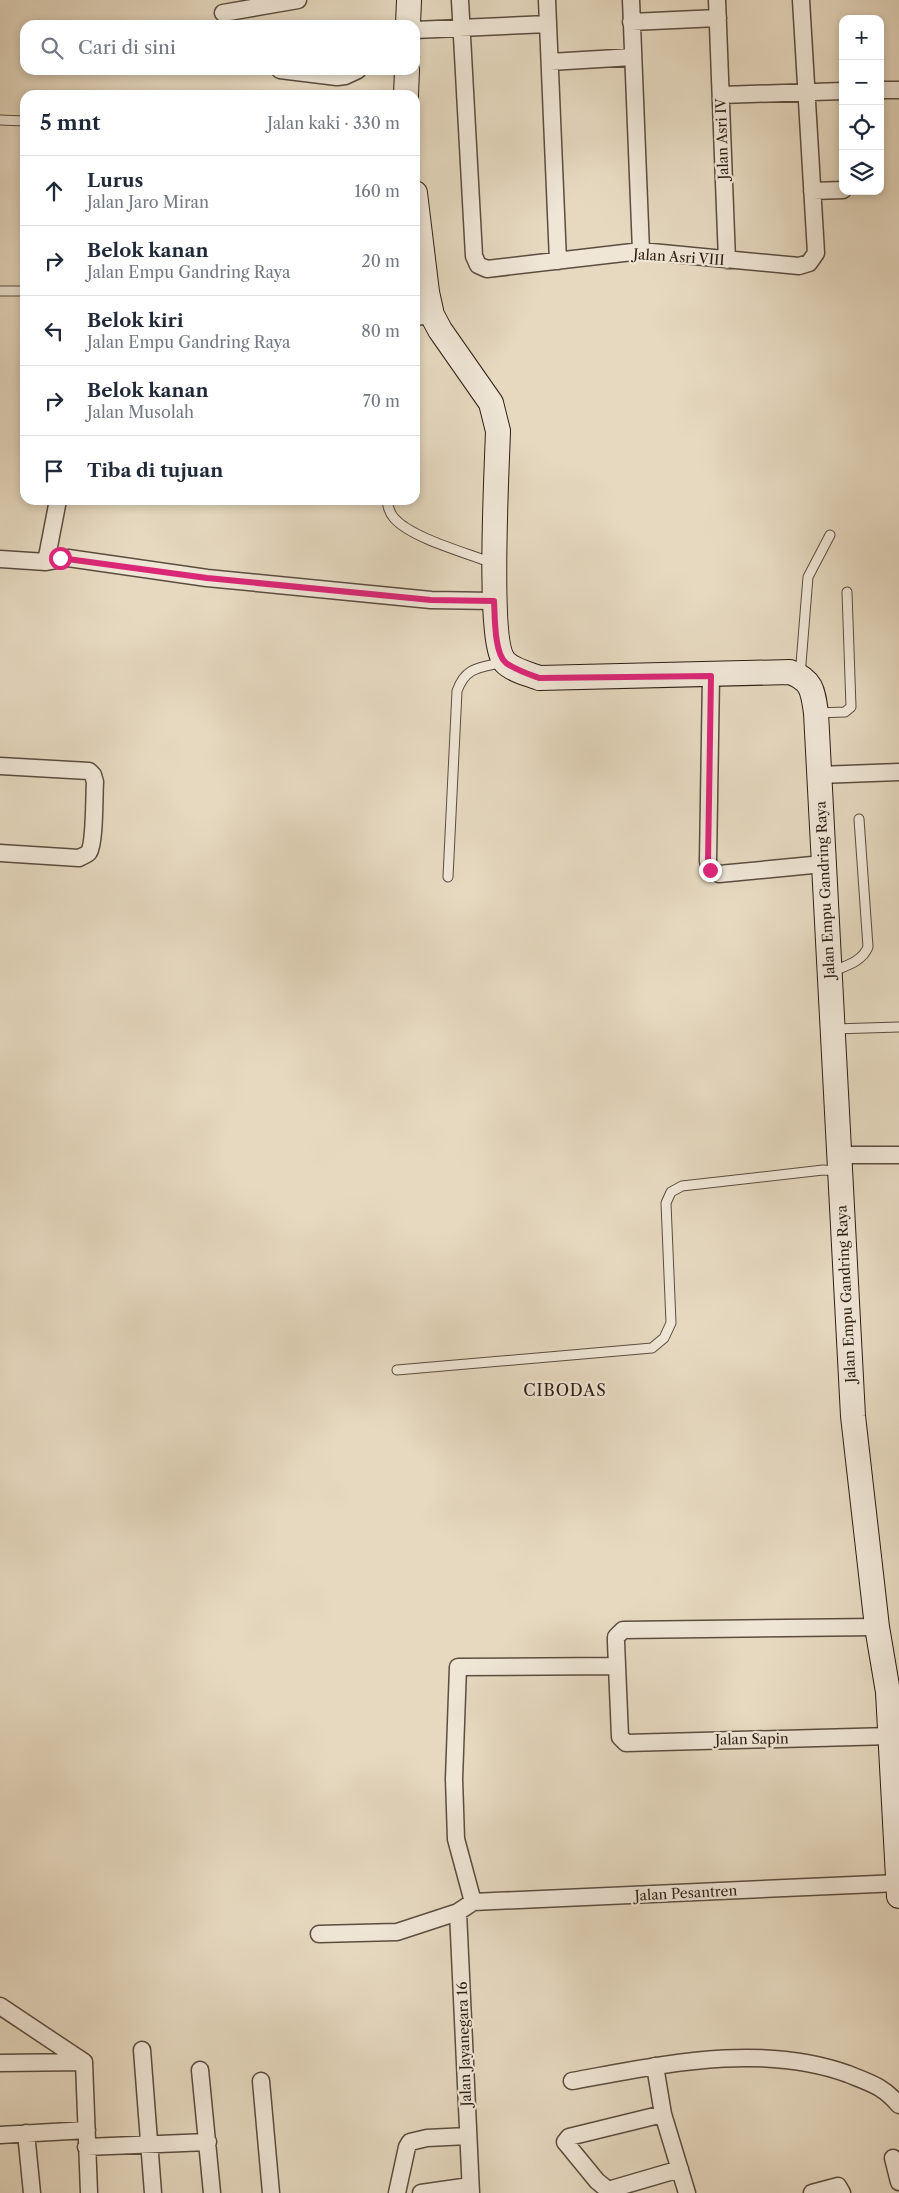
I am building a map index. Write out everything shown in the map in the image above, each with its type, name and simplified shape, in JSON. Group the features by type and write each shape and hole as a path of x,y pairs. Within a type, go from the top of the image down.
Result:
{"street":[{"path":"222,13 298,0"},
{"path":"408,20 409,0"},
{"path":"460,0 461,29"},
{"path":"547,0 558,261"},
{"path":"631,0 641,251"},
{"name":"Jalan Asri IV","path":"717,0 727,260"},
{"path":"801,0 812,192 839,190"},
{"path":"631,22 718,18"},
{"path":"420,30 548,24"},
{"name":"Jalan Asri VIII","path":"461,29 474,256 478,265 487,268 641,251 799,266 809,263 816,253 812,192"},
{"path":"550,62 633,57"},
{"path":"328,75 347,75"},
{"path":"406,90 407,75"},
{"path":"884,90 899,90"},
{"path":"721,95 839,92"},
{"path":"420,238 426,292 424,316 440,330 491,403 498,431 494,601 498,648 504,662 539,678 711,676 780,672 800,676"},
{"path":"46,562 57,505"},
{"path":"0,559 46,562 68,558 207,578 431,600 494,601"},
{"path":"711,676 708,861 710,870 719,874 823,864"},
{"name":"Jalan Empu Gandring Raya","path":"800,676 807,682 813,692 816,713 853,1416 877,1627 888,1692 899,1896"},
{"path":"0,766 88,771 93,775 95,782 92,840 90,851 86,855 79,858 0,854"},
{"path":"819,775 899,772"},
{"path":"839,1163 899,1155"},
{"path":"319,1934 397,1932 458,1912 472,1902 456,1838 454,1779 458,1667 616,1666 616,1637 619,1632 627,1629 877,1627"},
{"name":"Jalan Sapin","path":"616,1666 620,1732 621,1739 626,1742 891,1736"},
{"name":"Jalan Pesantren","path":"472,1902 899,1883"},
{"name":"Jalan Jayanegara 16","path":"458,1912 470,2190"},
{"path":"0,2006 84,2062"},
{"path":"142,2050 153,2193"},
{"path":"572,2081 655,2066 718,2058 784,2058 836,2070 879,2086 889,2093 899,2105"},
{"path":"0,2063 84,2062"},
{"path":"84,2062 89,2193"},
{"path":"655,2066 663,2114 687,2193"},
{"path":"200,2070 212,2193"},
{"path":"261,2081 271,2193"},
{"path":"663,2114 618,2124 566,2139 565,2142 597,2181 608,2190 625,2190 680,2170"},
{"path":"0,2135 87,2130"},
{"path":"26,2133 32,2193"},
{"path":"397,2193 407,2147 410,2142 426,2138 468,2136"},
{"path":"86,2147 208,2142"},
{"path":"893,2158 899,2182"},
{"path":"812,2193 838,2186 842,2193"},
{"path":"421,2193 470,2190"}],"lane":[{"path":"0,120 20,121"},
{"path":"0,291 20,292"},
{"path":"388,505 394,519 418,535 495,564"},
{"path":"800,676 808,577 830,535"},
{"path":"816,713 845,712 851,707 847,592"},
{"path":"448,877 457,691 462,677 475,669 504,662"},
{"path":"829,973 858,960 865,954 868,946 859,819"},
{"path":"832,1029 899,1027"},
{"path":"397,1370 652,1348 664,1338 671,1323 666,1202 671,1192 682,1186 823,1170 839,1163"}],"district":[{"name":"CIBODAS","path":"565,1390"}],"route":[{"path":"60,558 207,578 431,600 457,602 494,601 498,648 504,662 539,678 711,676 708,861 710,870"}]}
